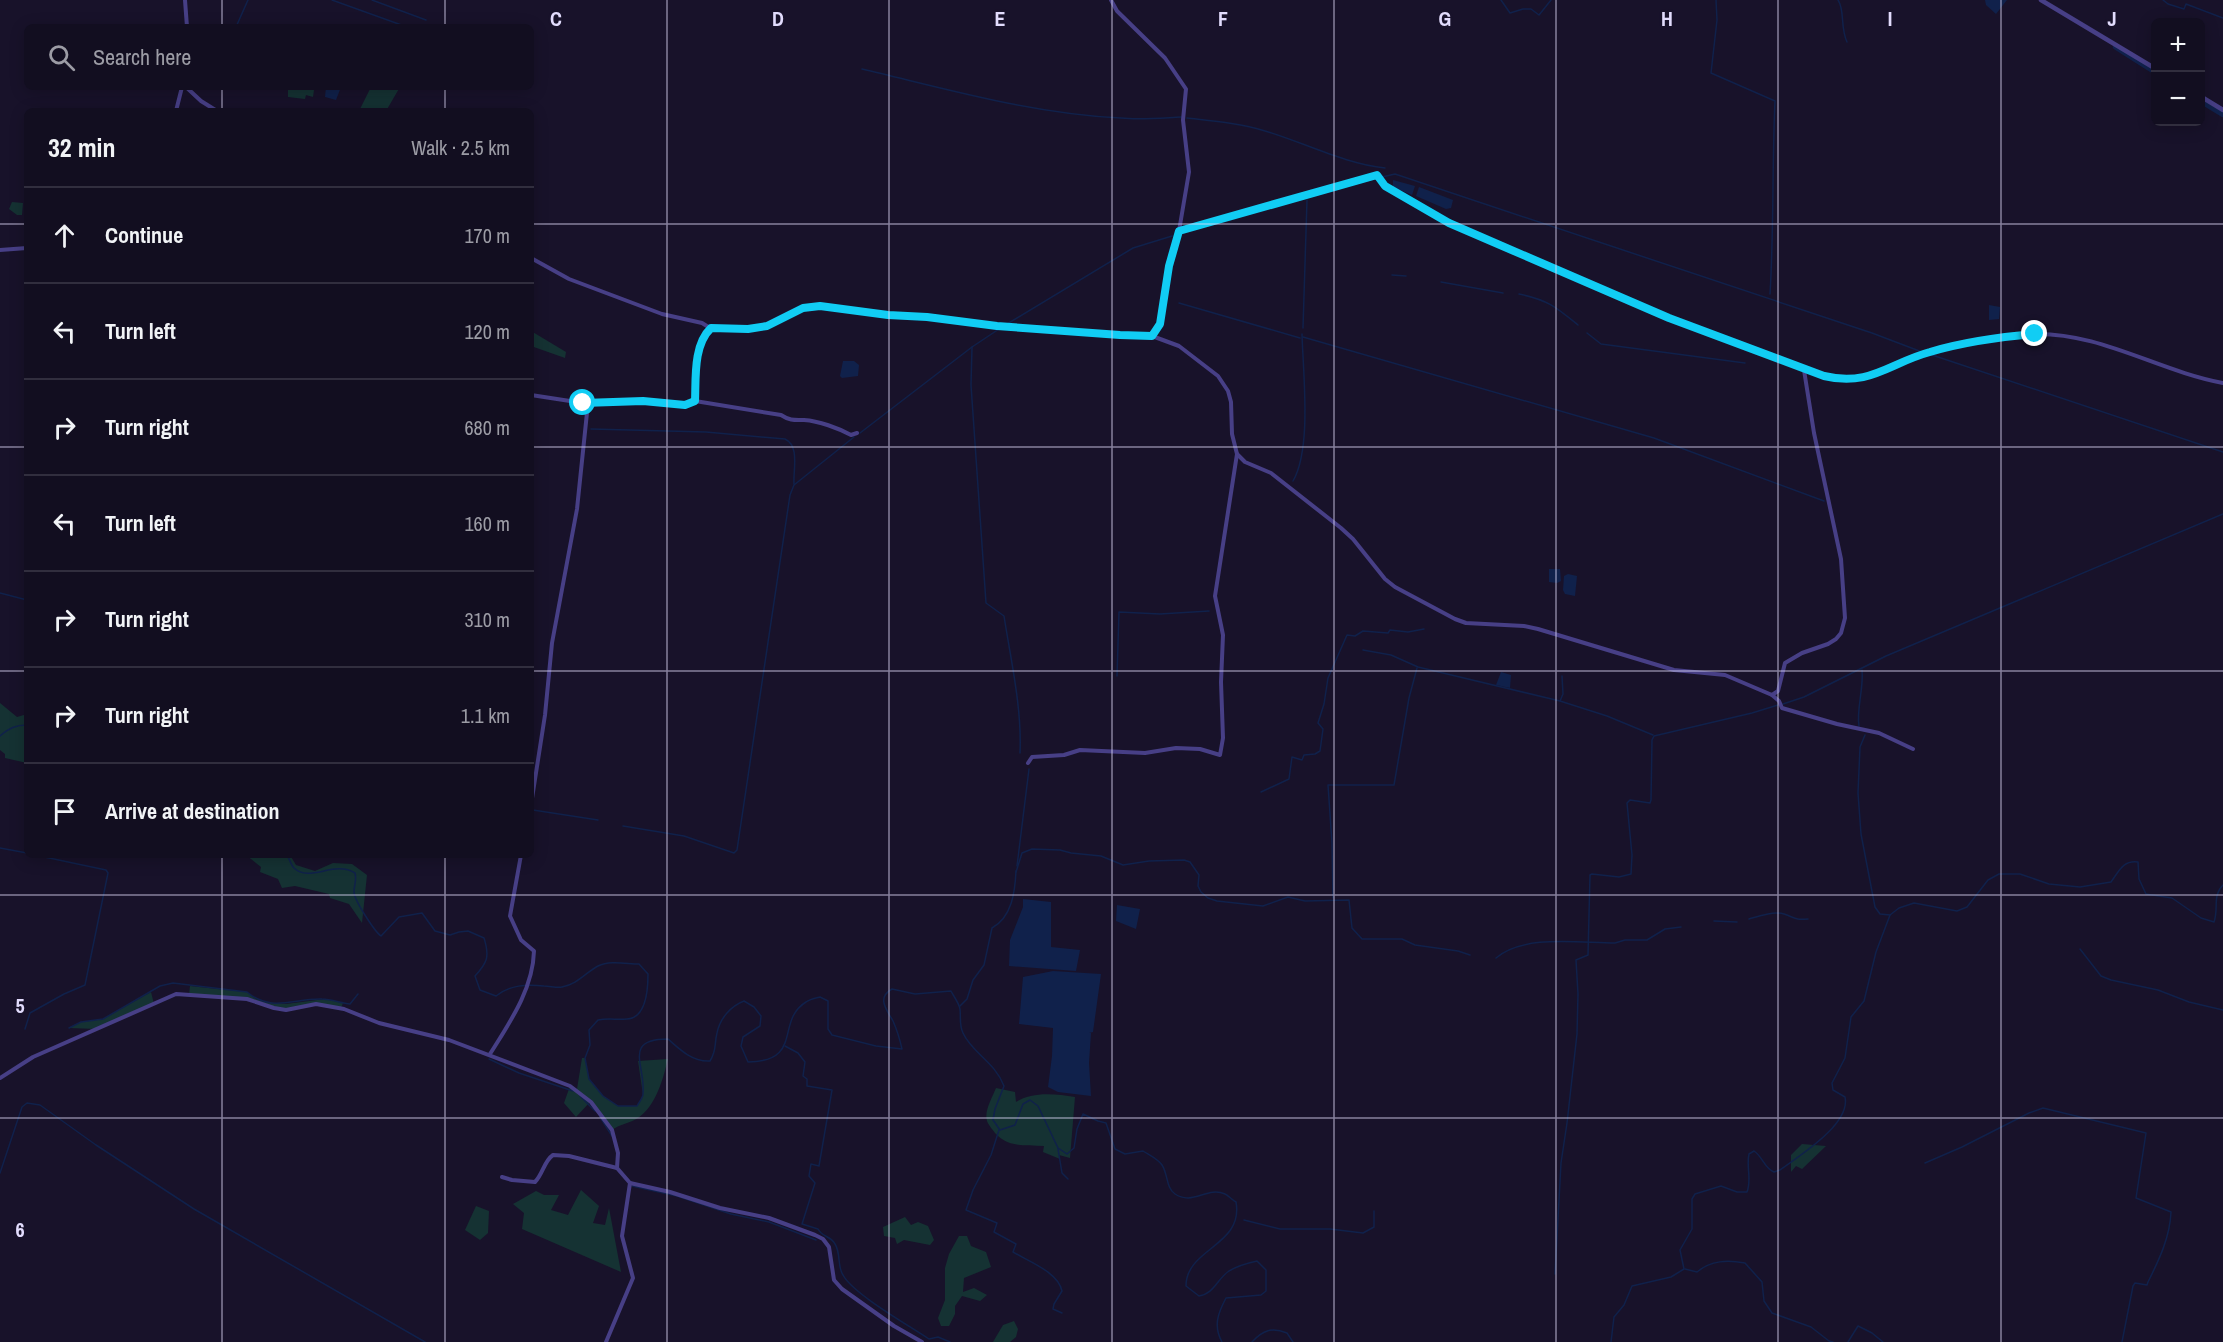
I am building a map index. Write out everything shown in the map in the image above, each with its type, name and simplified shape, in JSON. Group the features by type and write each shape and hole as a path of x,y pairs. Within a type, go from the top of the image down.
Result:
{"street":[{"path":"184,0 187,24"},
{"path":"1111,0 1117,11 1165,58 1186,89 1184,120 1189,172 1179,231 1169,266 1160,324 1152,336"},
{"path":"2041,0 2151,66"},
{"path":"177,108 183,90"},
{"path":"188,90 212,108"},
{"path":"2205,99 2223,110"},
{"path":"1179,231 1377,175 1385,186 1449,223 1669,318 1804,370 1840,380 1851,380 1890,368 1927,352 1977,341 2035,334 2095,342 2169,368 2223,383"},
{"path":"0,250 24,248"},
{"path":"534,260 569,279 662,314 702,323 711,328 748,329 767,326 803,308 820,306 997,326 1152,336 1179,346 1218,376 1228,391 1231,402 1232,434 1237,454 1215,596 1223,635 1221,682 1223,738 1220,754 1176,748 1145,753 1080,750 1064,755 1032,758 1028,763"},
{"path":"695,401 696,367 704,334 711,328"},
{"path":"1772,695 1778,691 1785,663 1802,653 1836,639 1841,633 1845,618 1841,559 1814,433 1804,370"},
{"path":"534,395 588,403 643,401 685,405 695,401 782,415 798,422 802,420 818,423 851,435 857,434"},
{"path":"534,786 545,715 552,643 577,509 588,403"},
{"path":"1237,454 1245,462 1271,473 1341,528 1353,539 1385,579 1395,587 1455,619 1466,623 1538,628 1674,670 1725,675 1772,695 1779,701 1782,708 1878,733 1913,749"},
{"path":"490,1054 525,994 530,980 534,951 520,940 510,916 520,858"},
{"path":"0,1078 33,1057 176,994 247,999 286,1010 316,1004 344,1009 379,1023 449,1040 570,1086 601,1113 616,1140 618,1153 616,1168"},
{"path":"502,1177 535,1182 547,1160 553,1155 568,1156 616,1168 630,1183 670,1192 720,1208 770,1218 815,1235 823,1239 829,1247 834,1280 842,1289 894,1326 922,1342"},
{"path":"606,1342 633,1278 622,1236 630,1183"}],"green space":[{"path":"288,90 314,90 313,97 306,95 305,99 288,97"},
{"path":"370,90 398,90 388,108 360,108"},
{"path":"12,202 23,203 22,215 17,215 9,209"},
{"path":"534,333 566,352 565,358 534,347"},
{"path":"0,703 17,717 24,715 24,762 5,758 5,754 0,750"},
{"path":"250,858 292,858 296,865 315,871 333,863 352,864 367,875 362,923 349,904 330,898 329,894 295,886 282,888 278,879 260,872 261,867"},
{"path":"190,986 247,992 256,999 267,1002 286,1004 325,999 343,1003 341,1008 316,1004 286,1010 247,999 189,995"},
{"path":"151,992 154,1004 97,1029 69,1028 81,1022 103,1019"},
{"path":"582,1058 585,1058 589,1079 603,1096 618,1106 637,1106 643,1095 638,1061 668,1059 661,1083 650,1107 638,1118 612,1130 590,1102 576,1117 564,1103 570,1086 577,1089"},
{"path":"996,1088 1015,1092 1016,1102 1037,1095 1075,1097 1070,1158 1059,1155 1060,1159 1043,1152 1044,1146 1015,1144 997,1135 988,1124 986,1117"},
{"path":"1802,1144 1826,1146 1802,1169 1796,1166 1791,1172 1791,1155"},
{"path":"581,1190 599,1206 593,1223 605,1225 609,1208 621,1272 522,1229 524,1213 513,1204 536,1191 544,1195 559,1195 551,1210 568,1215"},
{"path":"476,1206 489,1211 488,1233 480,1240 465,1230"},
{"path":"905,1217 911,1225 918,1222 928,1226 934,1240 930,1245 904,1240 897,1244 895,1238 884,1236 883,1227"},
{"path":"959,1236 967,1236 971,1246 986,1252 991,1267 964,1278 963,1292 974,1288 987,1295 980,1301 962,1296 955,1306 955,1314 949,1326 941,1326 938,1318 945,1300 945,1268 949,1254"},
{"path":"1014,1321 1018,1329 1016,1337 1010,1342 993,1342 1003,1325"}],"water":[{"path":"1985,0 2007,0 1996,14 1986,5"},
{"path":"326,90 340,90 336,100 325,97"},
{"path":"1393,180 1415,186 1412,195 1393,187"},
{"path":"1419,187 1453,200 1451,208 1446,209 1416,196"},
{"path":"1989,305 2000,307 1999,319 1989,320"},
{"path":"843,361 854,361 859,365 858,376 842,378 840,376"},
{"path":"1549,569 1560,569 1561,581 1549,582"},
{"path":"1568,574 1577,576 1575,596 1565,594 1563,590 1564,576"},
{"path":"1501,672 1511,675 1510,688 1496,685"},
{"path":"1023,899 1051,902 1051,947 1080,950 1076,971 1009,966 1010,940 1023,907"},
{"path":"1117,905 1140,909 1136,929 1116,921"},
{"path":"1053,971 1101,974 1093,1032 1089,1033 1091,1033 1089,1063 1091,1096 1058,1092 1048,1087 1053,1028 1019,1024 1023,977"}],"waterway":[{"path":"237,24 248,0"},
{"path":"332,0 399,24"},
{"path":"372,0 426,20"},
{"path":"1501,0 1510,13 1531,9 1539,15 1551,0"},
{"path":"1716,0 1717,20 1711,73 1775,101 1770,294"},
{"path":"1838,0 1847,42"},
{"path":"2163,0 2184,9 2186,4 2223,18"},
{"path":"2115,47 2154,72"},
{"path":"862,69 990,100 1088,116 1128,119 1181,117"},
{"path":"2205,104 2223,115"},
{"path":"1187,118 1255,128 1355,162 1385,168"},
{"path":"1382,177 1395,174 1872,333 1922,352"},
{"path":"1180,233 1374,179"},
{"path":"1303,328 1307,200"},
{"path":"1007,324 1133,248 1172,236"},
{"path":"1392,275 1406,276"},
{"path":"1441,282 1503,293"},
{"path":"1519,294 1551,305 1578,325"},
{"path":"1179,303 1300,338"},
{"path":"860,433 999,329"},
{"path":"1587,333 1601,344 1745,363"},
{"path":"1293,481 1303,450 1305,389 1302,334"},
{"path":"1303,337 1654,438 1824,501"},
{"path":"972,347 971,385 986,603 1004,616 1018,702 1020,753"},
{"path":"1929,354 2223,452"},
{"path":"591,429 706,432 785,439 793,447 794,484"},
{"path":"623,826 684,836 734,853 737,850 790,495 794,485 854,437"},
{"path":"1783,704 1804,697 1886,656 2223,514"},
{"path":"0,593 24,599"},
{"path":"1117,676 1119,612 1160,614 1209,611"},
{"path":"1261,792 1289,779 1292,757 1302,760 1304,755 1320,751 1323,729 1318,723 1328,678 1347,635 1355,636 1363,631 1388,633 1390,630 1408,632 1424,629"},
{"path":"1363,650 1391,655 1418,667 1560,701 1607,716 1653,735"},
{"path":"1333,898 1328,785 1394,785 1409,698 1417,668"},
{"path":"1859,726 1862,670"},
{"path":"1560,701 1563,694 1562,676"},
{"path":"1555,1274 1561,1163 1577,1034 1576,960 1588,955 1590,875 1619,877 1631,874 1632,855 1627,803 1630,800 1650,803 1654,736 1778,705"},
{"path":"0,736 6,731 24,725"},
{"path":"1865,735 1860,747 1858,793 1861,834 1875,907 1880,914 1890,915"},
{"path":"1017,866 1029,769"},
{"path":"534,810 598,820"},
{"path":"0,848 24,852"},
{"path":"1016,872 1022,853 1032,849 1060,850 1101,856 1123,865 1149,861 1184,860 1190,862 1199,875 1198,886 1201,892 1217,901 1263,906 1288,897 1305,901 1349,900 1352,928 1362,939 1402,939 1415,945 1470,955"},
{"path":"25,1029 30,1013 85,985 108,873 106,870 49,858"},
{"path":"288,858 293,867 300,872 315,873 339,869 355,873 354,892 357,902 381,936 399,917 422,913 435,931 450,935 468,931 484,938 487,950 486,959 475,976 480,990 496,996 518,986 568,986 603,964 639,964 648,974 645,1002 639,1014 627,1019 598,1020 589,1030 590,1045 585,1058 589,1079 603,1096 618,1106 637,1106 642,1097 643,1084 639,1056 645,1044 654,1040 668,1039 692,1057 710,1061 714,1054 717,1033 723,1018 731,1009 744,1001 754,1007 761,1016 760,1026 743,1037 741,1046 748,1062 765,1060 776,1055 783,1048 797,1010 808,1001 820,997 828,1001 828,1029 832,1035 876,1046 902,1049 894,1024 884,1004 887,993 892,989 915,994 951,991 959,1007 963,1033 995,1070 1004,1086 993,1120 1000,1130 1015,1125 1023,1104 1030,1100 1038,1106 1058,1148 1067,1154 1074,1148 1077,1129 1083,1114 1106,1123 1115,1149 1125,1154 1143,1151 1158,1161 1175,1194 1188,1198 1218,1192 1236,1202 1236,1217 1232,1228 1195,1263 1188,1273 1186,1286 1199,1296 1204,1295 1225,1274 1239,1266 1257,1261 1266,1270 1266,1291 1261,1295 1226,1298 1217,1325 1222,1342"},
{"path":"1611,1342 1614,1317 1624,1305 1632,1286 1671,1277 1684,1269 1680,1250 1692,1229 1692,1199 1695,1194 1721,1186 1737,1192 1747,1192 1749,1154 1754,1151 1771,1170 1774,1172 1780,1170 1822,1138 1840,1118 1845,1107 1845,1097 1833,1090 1832,1083 1845,1058 1851,1017 1864,1001 1876,952 1890,915 1899,908 1914,903 1957,911 1967,907 1988,880 1999,874 2020,874 2049,884 2080,887 2111,882 2125,865 2138,862 2139,879 2146,894 2172,898 2201,918 2214,922 2218,893 2223,885"},
{"path":"960,1006 967,999 973,980 984,965 992,928 1008,911 1015,887 1016,871"},
{"path":"1749,919 1775,913 1797,919 1808,919"},
{"path":"1714,921 1737,922"},
{"path":"1496,958 1508,950 1537,943 1569,941 1615,943 1625,940 1647,940 1665,929 1681,927"},
{"path":"2080,949 2101,976 2158,990 2189,1002 2223,1010"},
{"path":"69,1028 81,1022 103,1019 160,986 173,983 247,992 265,1002 274,1003 322,999 350,1004 358,994"},
{"path":"785,1046 798,1053 805,1062 803,1076 807,1079 807,1086 832,1090 819,1166 811,1164 809,1176 815,1183 802,1224 818,1229 833,1241 838,1251 841,1271 858,1291 929,1339 938,1337 950,1342"},
{"path":"489,1059 519,1073 573,1091"},
{"path":"580,1096 595,1111"},
{"path":"0,1173 22,1107 27,1103 40,1105 96,1145 194,1209 425,1342"},
{"path":"1925,1163 2043,1108 2146,1133 2136,1198 2171,1212 2169,1230 2147,1285 2135,1283 2133,1286 2122,1342"},
{"path":"600,1117 612,1136"},
{"path":"999,1130 991,1155 973,1190 966,1210 997,1223 994,1232 1016,1244 1013,1252 1055,1278 1062,1291 1053,1309 1062,1313"},
{"path":"1058,1149 1062,1173 1068,1179"},
{"path":"632,1186 677,1196 731,1214 769,1222 816,1240"},
{"path":"1244,1220 1280,1229 1330,1229 1363,1233 1374,1227 1374,1211"},
{"path":"1685,1269 1697,1272 1708,1265 1720,1262 1745,1263 1762,1282 1764,1301 1772,1313 1811,1327 1833,1342"},
{"path":"1848,1342 1858,1326 1883,1342"},
{"path":"1252,1342 1264,1332 1272,1330 1287,1333 1293,1342"}],"route":[{"path":"583,403 643,401 685,405 695,401 696,367 704,334 711,328 748,329 767,326 803,308 820,306 997,326 1152,336 1160,324 1169,266 1179,231 1377,175 1385,186 1449,223 1728,342 1808,372 1840,380 1868,376 1927,352 1977,341 2035,334"}]}
